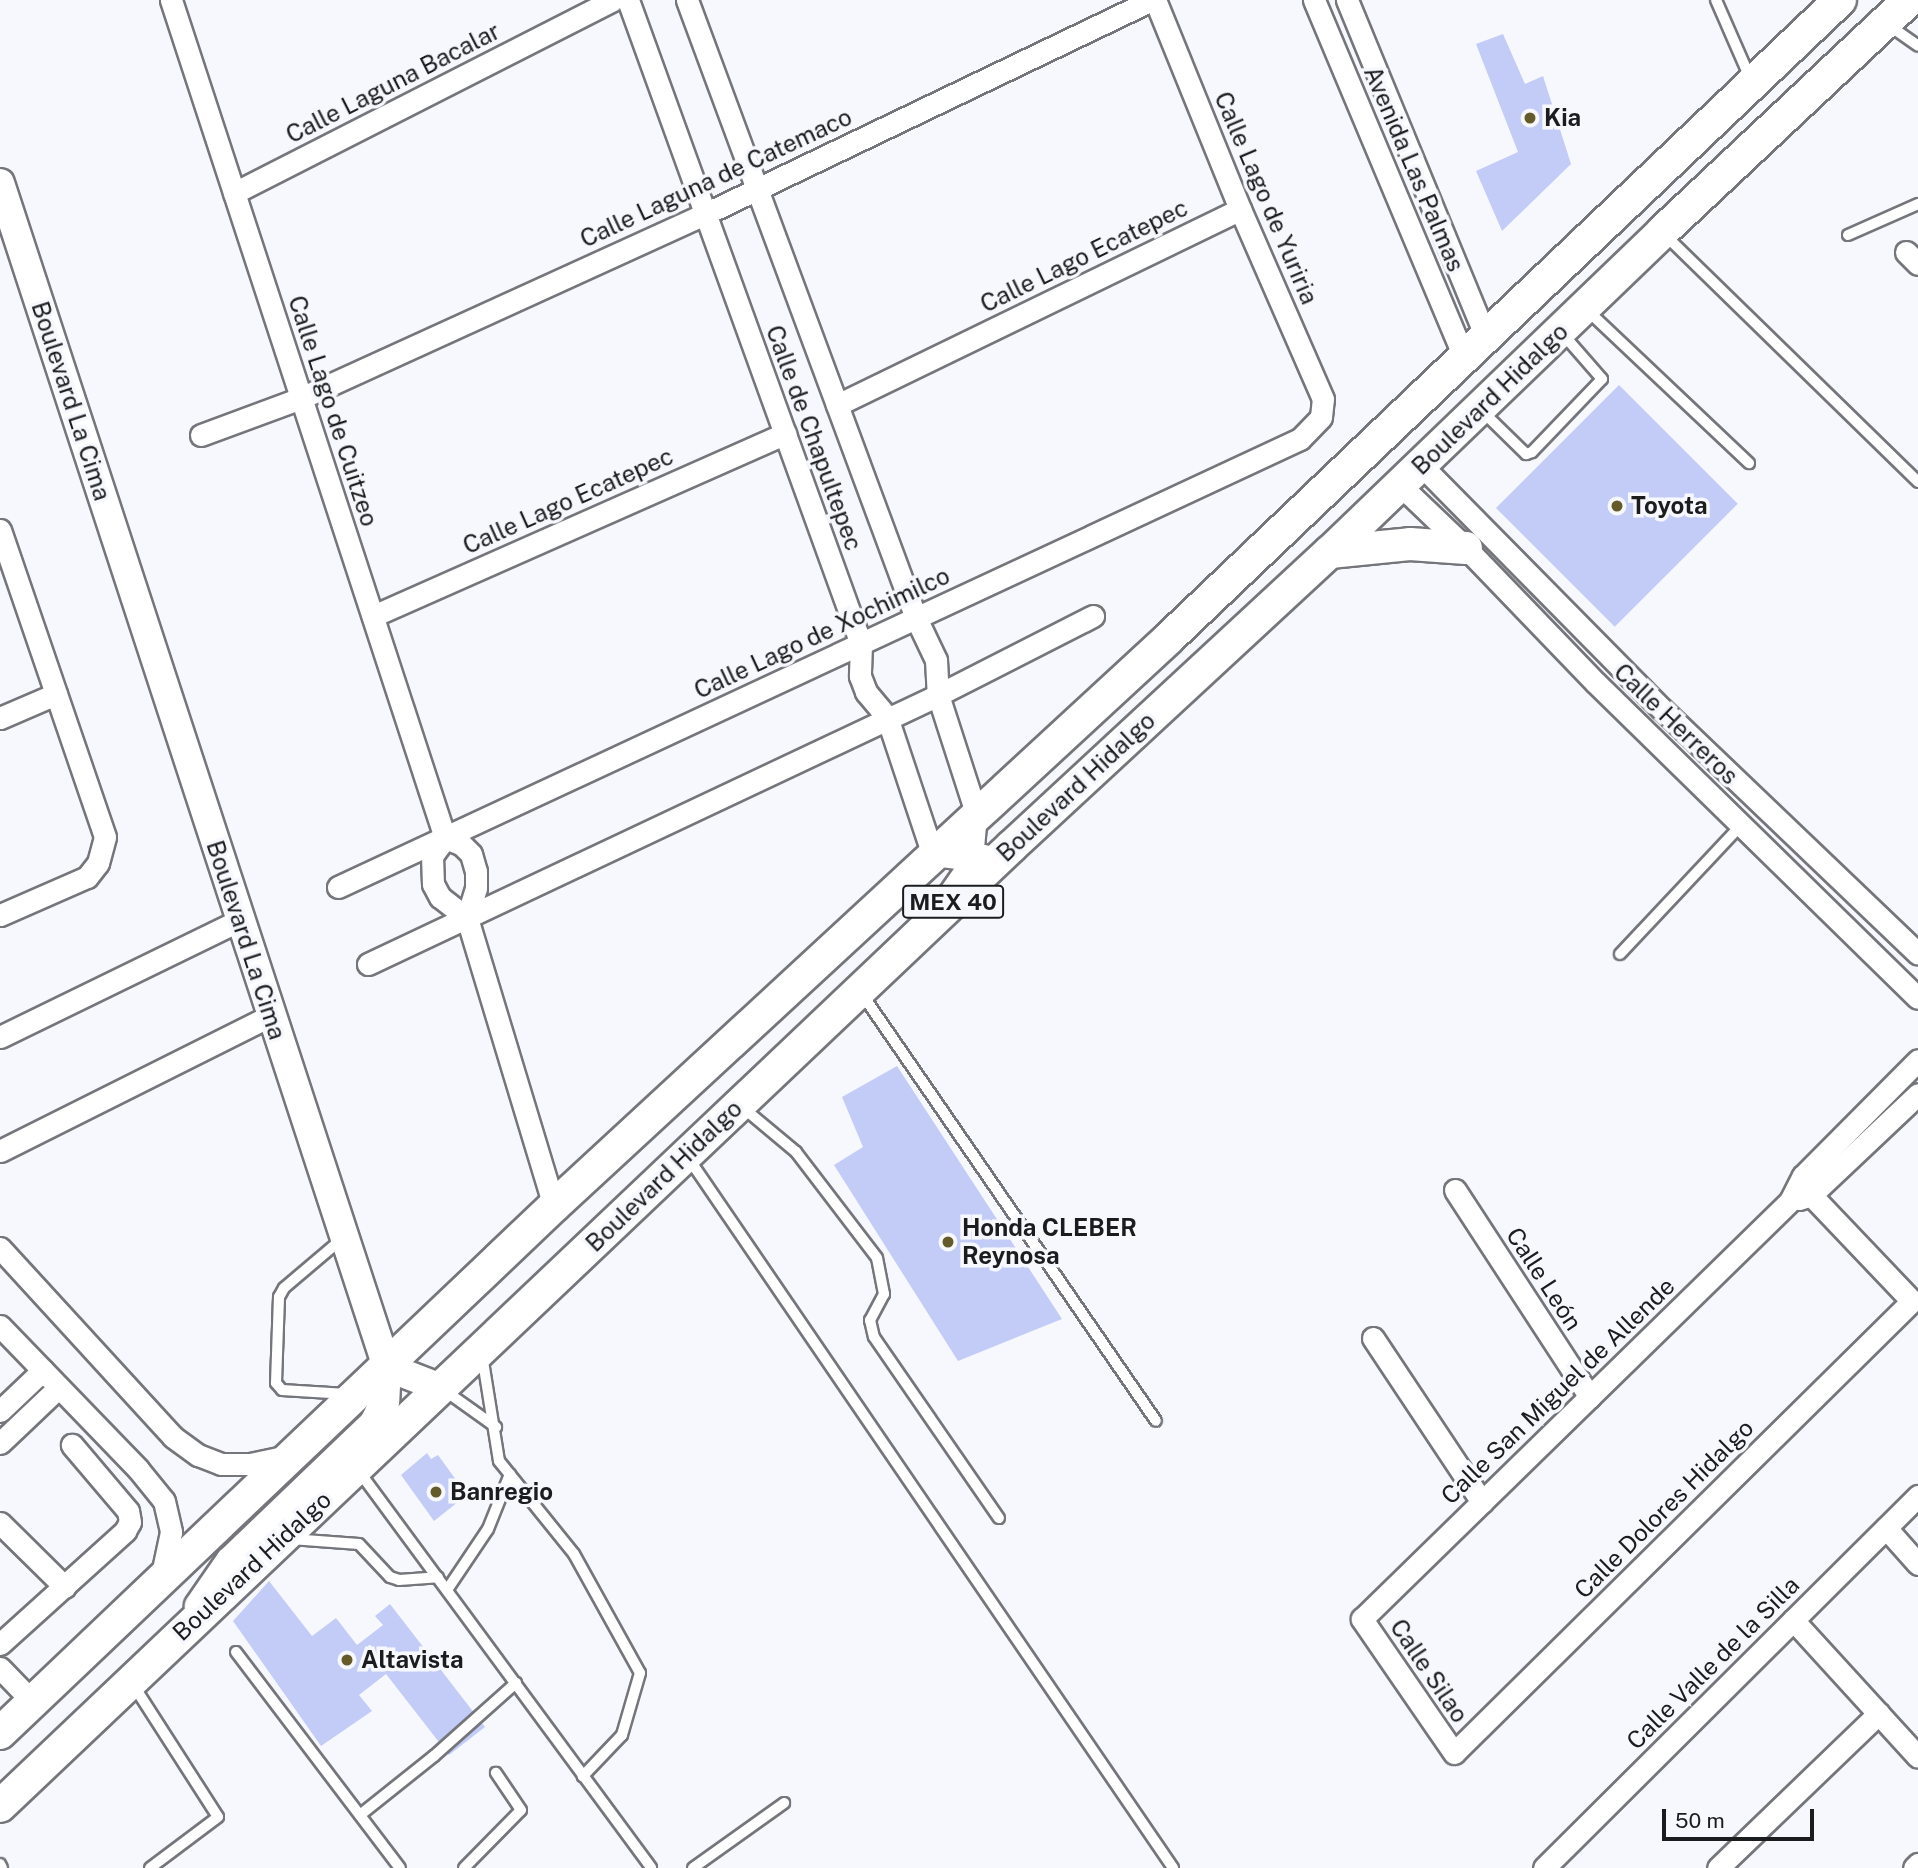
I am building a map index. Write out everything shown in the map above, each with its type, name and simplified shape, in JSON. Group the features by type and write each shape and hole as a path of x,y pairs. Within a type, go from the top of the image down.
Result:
{"main road":[{"name":"Boulevard Hidalgo","path":"1,1730 160,1583 554,1206 976,813 1169,638 1840,0"},
{"name":"Boulevard Hidalgo","path":"0,1806 1012,846 1330,552 1662,232 1909,0"},
{"path":"1330,552 1410,544 1466,548"},
{"path":"976,813 986,838 1012,846"},
{"path":"922,931 942,877 925,863"}],"street":[{"name":"Calle Lago de Cuitzeo","path":"170,0 445,838"},
{"name":"Calle Laguna Bacalar","path":"234,193 613,0"},
{"name":"Calle de Chapultepec","path":"628,0 860,643 860,676 866,692 887,717 925,863"},
{"name":"Calle de Chapultepec","path":"687,0 916,618 936,660 938,695 976,813 972,860"},
{"name":"Calle Laguna de Catemaco","path":"201,435 301,398 705,214 1154,0"},
{"name":"Calle Lago de Yuriria","path":"1154,0 1240,209 1323,399 1321,417"},
{"name":"Avenida Las Palmas","path":"1314,0 1432,280 1476,348"},
{"name":"Avenida Las Palmas","path":"1347,0 1458,269 1476,348"},
{"name":"Boulevard La Cima","path":"0,183 387,1367 385,1401 374,1423 230,1560 180,1635"},
{"name":"Calle Lago Ecatepec","path":"837,405 1240,209"},
{"path":"1432,280 1458,269"},
{"name":"Calle Lago de Xochimilco","path":"338,887 1300,439 1321,417"},
{"name":"Calle Lago Ecatepec","path":"373,617 785,433"},
{"name":"Calle Herreros","path":"1411,475 1466,548 1596,683 1918,998"},
{"name":"Calle Herreros","path":"1411,475 1662,709 1918,954"},
{"path":"0,530 105,837 98,863 87,877 0,915"},
{"path":"368,964 938,695 1093,616"},
{"path":"0,718 56,694"},
{"path":"467,918 440,897 432,884 432,856 445,838 461,844 471,854 476,870 476,888 467,918 554,1206"},
{"path":"925,863 972,860 1012,846"},
{"path":"922,931 972,860"},
{"path":"0,1037 240,920"},
{"path":"1864,945 1886,923"},
{"path":"0,1151 271,1015"},
{"path":"1807,1185 1882,1097 1918,1060"},
{"path":"1807,1185 1918,1094"},
{"path":"1882,1097 1898,1113"},
{"name":"Calle San Miguel de Allende","path":"1362,1619 1807,1185"},
{"name":"Calle Dolores Hidalgo","path":"1454,1754 1912,1301 1807,1185"},
{"name":"Calle León","path":"1455,1190 1590,1396"},
{"path":"0,1248 173,1437 198,1455 221,1464 250,1464 295,1455"},
{"path":"0,1326 138,1469 164,1502 171,1532 160,1583"},
{"path":"1373,1338 1482,1502"},
{"path":"387,1367 441,1388"},
{"path":"0,1411 43,1370"},
{"path":"0,1443 59,1387"},
{"path":"0,1644 125,1531 130,1522 128,1511 72,1445"},
{"name":"Calle Valle de la Silla","path":"1544,1868 1918,1496"},
{"path":"0,1522 65,1587"},
{"path":"1886,1528 1918,1564"},
{"name":"Calle Silao","path":"1362,1619 1454,1754"},
{"path":"1793,1620 1918,1757"},
{"path":"0,1668 33,1702"},
{"path":"1718,1868 1878,1713"},
{"path":"1914,1868 1918,1864"}],"lane":[{"path":"1716,0 1752,83"},
{"path":"1885,23 1918,46"},
{"path":"1848,235 1918,204"},
{"path":"1662,232 1918,482"},
{"path":"1585,308 1749,463"},
{"path":"1480,409 1526,454 1532,452 1602,379 1560,331"},
{"path":"1620,954 1741,825"},
{"path":"860,990 1156,1421"},
{"path":"739,1105 796,1152 877,1258 884,1294 870,1320 874,1337 999,1518"},
{"path":"687,1155 1173,1868"},
{"path":"343,1238 284,1288 279,1297 276,1383 282,1390 358,1395"},
{"path":"481,1350 496,1427 499,1461 575,1554 640,1673 622,1735 583,1776"},
{"path":"441,1388 496,1427"},
{"path":"356,1468 651,1868"},
{"path":"447,1590 488,1529 510,1474"},
{"path":"282,1539 359,1544 390,1577 399,1580 438,1577"},
{"path":"236,1652 400,1868"},
{"path":"131,1682 218,1817 150,1868"},
{"path":"360,1815 434,1756 516,1684"},
{"path":"464,1868 521,1810 496,1773"},
{"path":"693,1868 784,1803"}],"building":[{"name":"Kia","path":"1503,34 1525,84 1543,76 1571,164 1502,231 1476,171 1518,152 1476,44"},
{"name":"Toyota","path":"1619,385 1738,504 1615,627 1496,508"},
{"name":"Honda CLEBER Reynosa","path":"897,1066 1062,1319 958,1361 834,1165 863,1147 842,1097"},
{"name":"Banregio","path":"427,1453 431,1459 438,1455 459,1484 455,1487 463,1498 434,1521 401,1475"},
{"name":"Altavista","path":"269,1581 312,1636 336,1618 357,1645 383,1625 375,1616 390,1604 485,1727 449,1755 386,1674 359,1695 372,1711 321,1746 233,1621"}],"place":[{"name":"Kia","path":"1530,118"},
{"name":"Toyota","path":"1617,506"},
{"name":"Honda CLEBER Reynosa","path":"948,1242"},
{"name":"Banregio","path":"436,1492"},
{"name":"Altavista","path":"347,1660"}]}
